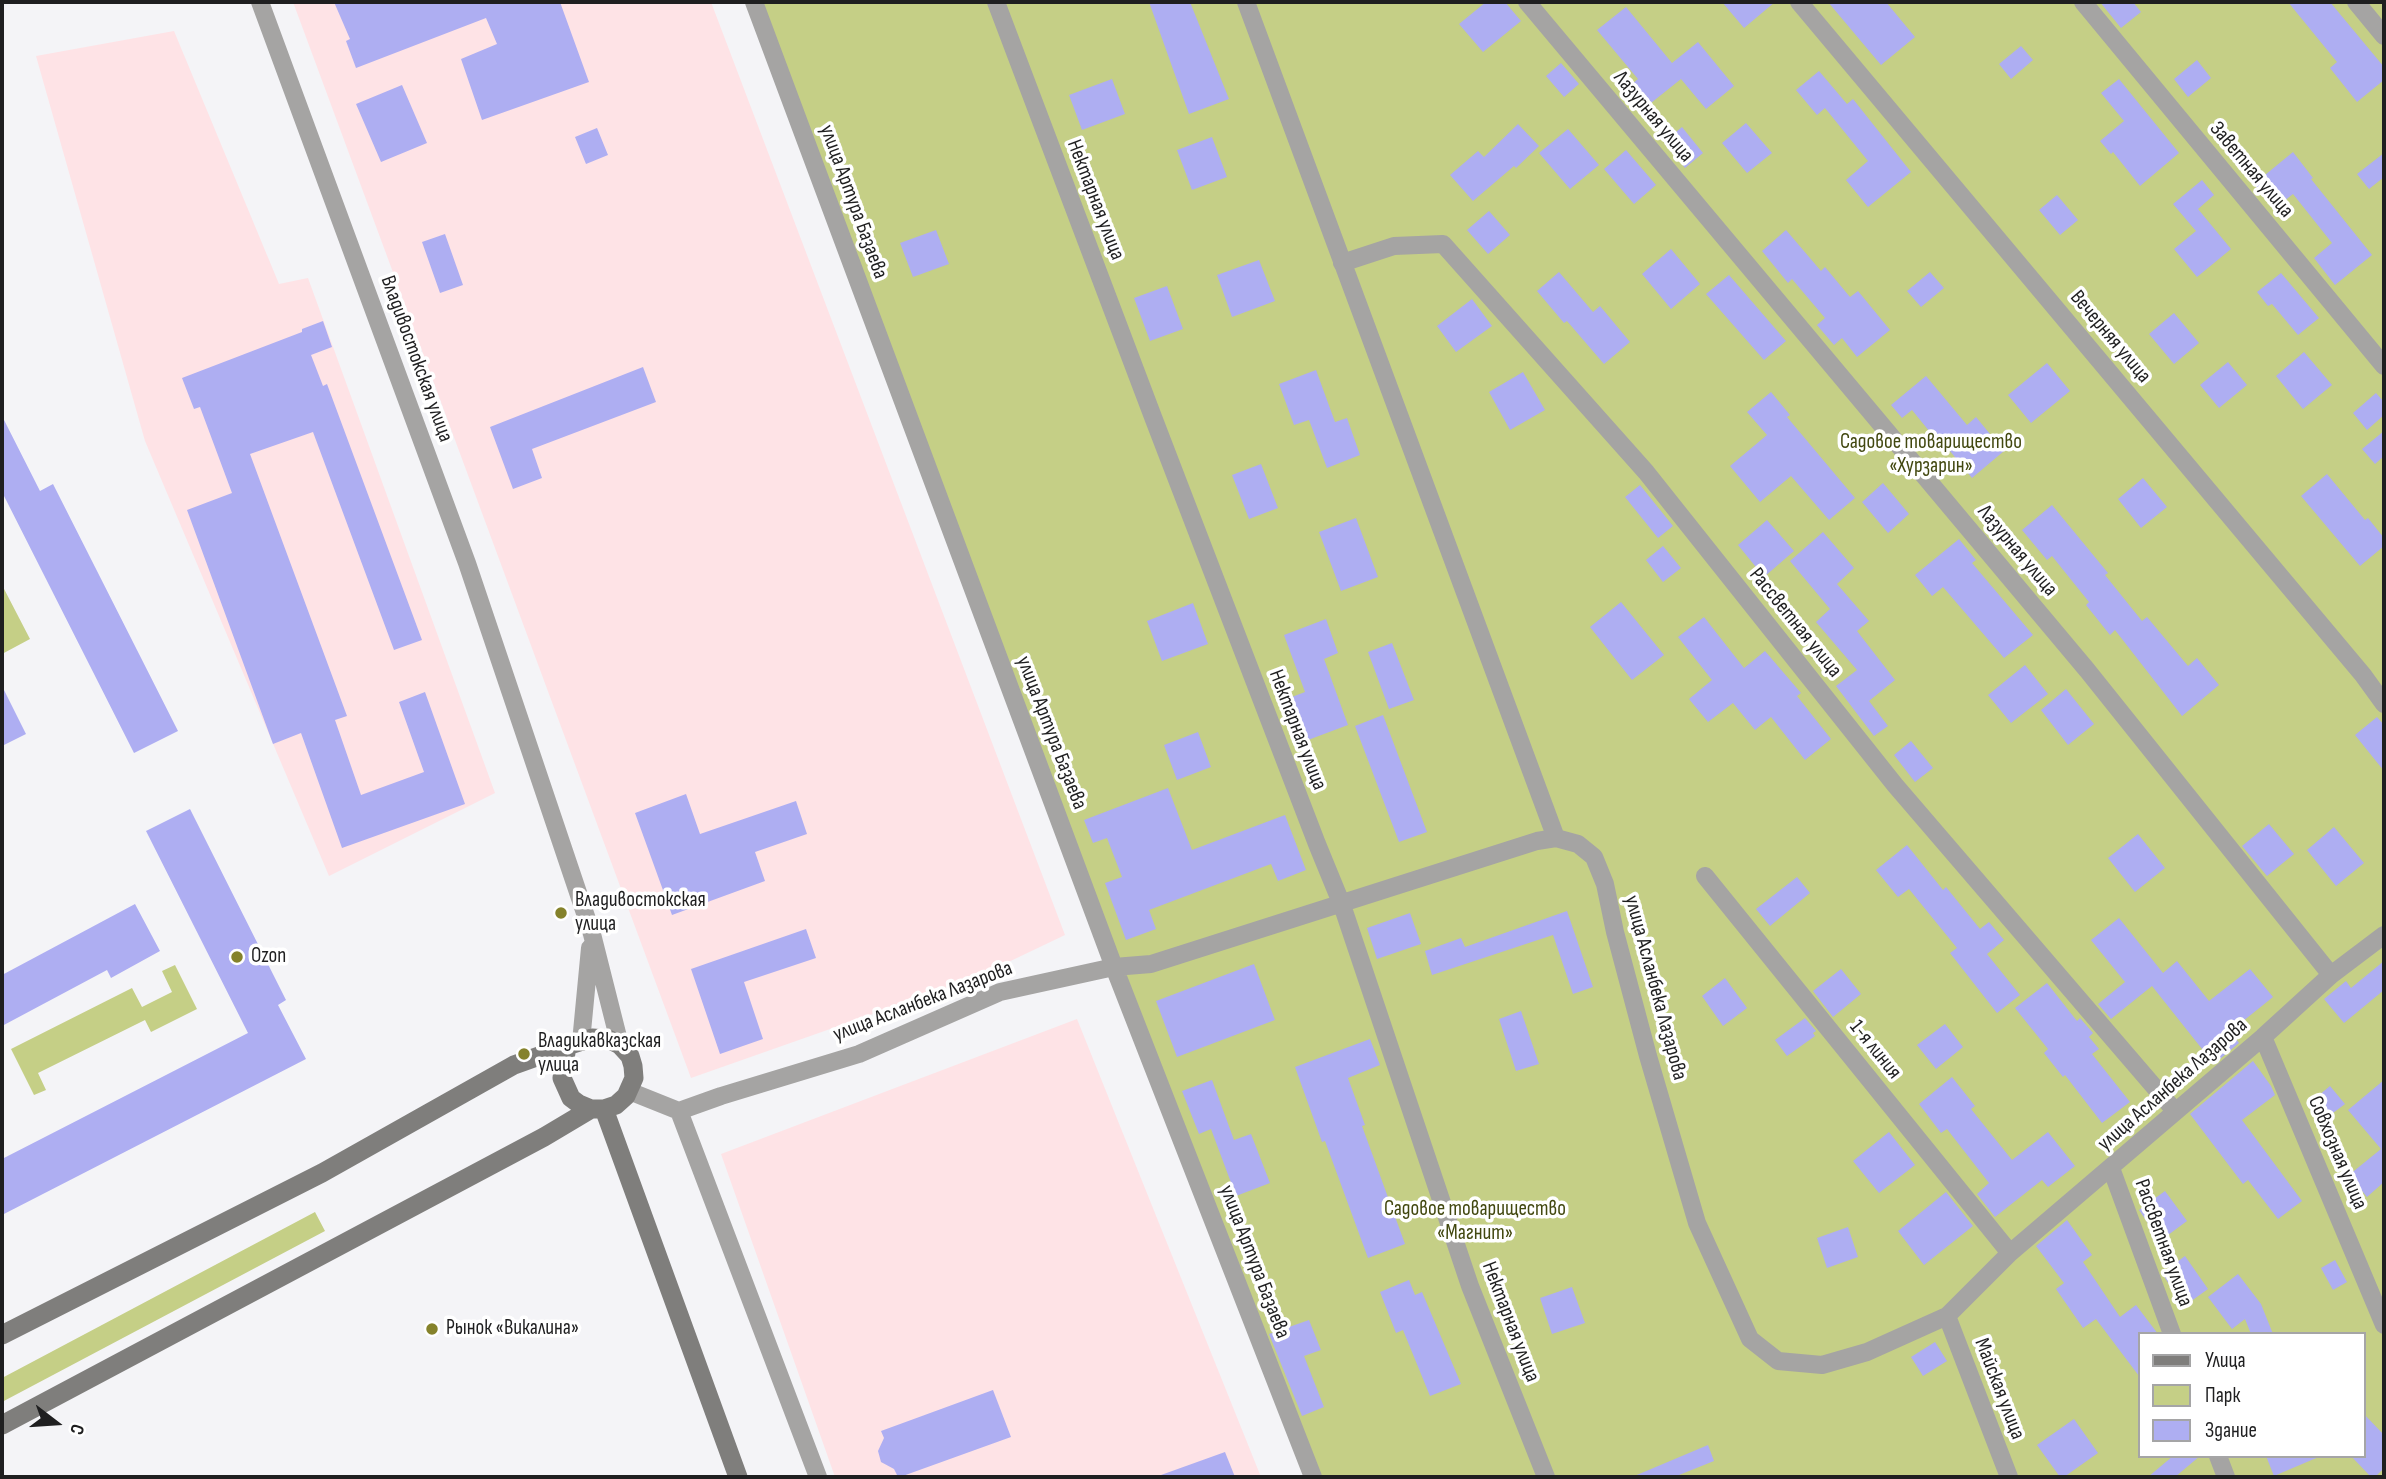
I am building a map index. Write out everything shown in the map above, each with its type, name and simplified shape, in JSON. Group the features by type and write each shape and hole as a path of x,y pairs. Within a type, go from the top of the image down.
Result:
{"main road":[{"path":"2,1335 322,1173 514,1065 592,1038 608,1039 620,1045"},
{"name":"Владивостокская улица","path":"574,1044 562,1071 564,1086 571,1098 579,1104 598,1109"},
{"name":"Владивостокская улица","path":"620,1045 630,1056 633,1066 634,1078 629,1091"},
{"path":"2,1426 544,1137 598,1109 615,1105 629,1091"},
{"path":"598,1109 738,1477"}],"street":[{"name":"Владивостокская улица","path":"260,2 467,563 592,934 620,1045"},
{"name":"улица Артура Базаева","path":"754,2 1114,967 1313,1477"},
{"name":"Нектарная улица","path":"996,2 1342,905 1471,1286 1546,1477"},
{"path":"1246,2 1556,838"},
{"name":"Лазурная улица","path":"1527,2 2087,670 2331,975"},
{"name":"Вечерняя улица","path":"1799,2 2363,675 2384,704"},
{"name":"Заветная улица","path":"2083,2 2384,366"},
{"path":"2356,2 2384,36"},
{"name":"Рассветная улица","path":"1342,263 1394,246 1443,244 1646,472 1895,785 2175,1111"},
{"name":"улица Асланбека Лазарова","path":"679,1111 859,1054 1000,992 1114,967 1151,964 1536,841 1556,838 1578,844 1594,857 1605,884 1648,1056 1697,1223 1750,1339 1778,1361 1822,1365 1867,1352 1947,1316 2010,1253 2263,1037 2331,975 2384,935"},
{"name":"1-я линия","path":"1705,876 2010,1253"},
{"name":"Владивостокская улица","path":"574,1044 592,934"},
{"name":"Совхозная улица","path":"2263,1037 2384,1325"},
{"path":"629,1091 679,1111 818,1477"},
{"name":"Рассветная улица","path":"2111,1168 2171,1332"},
{"name":"Майская улица","path":"1947,1316 2009,1477"},
{"path":"2219,1458 2226,1477"}],"shaded area":[{"path":"293,2 711,2 1065,935 975,978 691,1078"},
{"path":"174,31 279,284 308,278 495,793 329,876 145,441 36,56"},
{"path":"1077,1019 1261,1477 835,1477 721,1154"}],"green space":[{"name":"Садовое товарищество «Хурзарин»","path":"747,2 2384,2 2384,1477 1304,1477"},
{"path":"2,585 30,639 2,654"},
{"path":"175,965 197,1009 151,1032 145,1020 38,1073 46,1090 34,1095 11,1049 132,988 142,1007 172,992 162,971"},
{"path":"315,1212 325,1231 2,1402 2,1378"}],"building":[{"path":"334,2 560,2 589,82 482,120 461,59 497,44 486,18 356,68 346,41 350,39"},
{"path":"1149,2 1190,2 1229,99 1189,114"},
{"path":"1486,2 1505,2 1521,21 1483,52 1459,24"},
{"path":"1722,2 1775,2 1744,28"},
{"path":"1828,2 1886,2 1915,37 1881,65"},
{"path":"2100,2 2133,2 2141,12 2121,28"},
{"path":"2288,2 2330,2 2384,67 2384,80 2357,102 2330,68 2337,62"},
{"path":"1626,7 1672,63 1698,42 1734,86 1706,109 1681,79 1641,111 1624,91 1638,79 1597,30"},
{"path":"2021,46 2033,60 2011,79 1999,64"},
{"path":"2197,60 2211,78 2188,97 2174,79"},
{"path":"1561,63 1579,84 1564,97 1546,76"},
{"path":"1819,71 1847,104 1853,99 1911,172 1868,207 1846,180 1868,161 1825,108 1817,115 1796,90"},
{"path":"1112,79 1125,114 1082,130 1069,95"},
{"path":"2119,79 2179,153 2140,186 2113,152 2111,154 2100,141 2124,121 2101,93"},
{"path":"402,85 427,143 381,162 356,104"},
{"path":"1746,123 1772,153 1747,173 1722,143"},
{"path":"1518,124 1539,146 1516,168 1514,166 1473,201 1450,175 1478,151 1484,157"},
{"path":"1682,127 1703,153 1685,168 1664,142"},
{"path":"597,128 608,155 586,164 575,137"},
{"path":"1568,129 1599,165 1570,189 1539,153"},
{"path":"1212,137 1227,177 1192,190 1177,150"},
{"path":"1626,150 1656,185 1634,204 1604,169"},
{"path":"2293,152 2313,178 2311,179 2372,255 2335,285 2314,258 2332,243 2293,194 2274,209 2254,184"},
{"path":"2384,153 2384,177 2369,189 2357,174"},
{"path":"2202,180 2214,195 2198,209 2231,249 2197,277 2174,249 2196,231 2173,204"},
{"path":"2057,195 2078,220 2060,235 2039,210"},
{"path":"1489,211 1510,235 1488,254 1467,230"},
{"path":"936,230 949,264 913,277 900,243"},
{"path":"1786,230 1821,271 1825,267 1850,297 1858,291 1890,330 1857,357 1842,338 1834,345 1817,325 1825,318 1792,279 1788,283 1762,251"},
{"path":"445,234 463,285 440,293 422,242"},
{"path":"1671,249 1700,284 1671,309 1642,274"},
{"path":"1259,260 1275,301 1232,317 1217,275"},
{"path":"1559,272 1593,312 1600,306 1630,342 1604,364 1537,291"},
{"path":"1930,272 1944,288 1921,307 1907,291"},
{"path":"2281,273 2319,318 2298,335 2272,304 2268,306 2257,292"},
{"path":"1729,275 1786,341 1764,360 1706,294"},
{"path":"1167,286 1183,329 1150,341 1134,298"},
{"path":"1472,299 1492,326 1456,352 1437,326"},
{"path":"2174,313 2199,343 2174,364 2149,334"},
{"path":"323,321 332,347 311,355 323,386 327,384 422,640 394,650 313,432 250,454 347,716 335,720 361,795 424,772 399,702 425,692 465,804 342,848 301,733 273,744 187,510 232,493 200,407 194,409 182,378 302,332 302,329"},
{"path":"2304,352 2332,385 2303,409 2276,376"},
{"path":"2228,362 2247,385 2219,408 2200,385"},
{"path":"2047,363 2070,391 2031,423 2008,395"},
{"path":"643,367 656,402 532,449 542,478 513,489 490,427"},
{"path":"1316,370 1335,422 1347,418 1360,455 1327,468 1309,420 1294,425 1279,384"},
{"path":"1523,372 1545,410 1510,430 1489,392"},
{"path":"1926,376 1967,425 1976,417 2004,451 1972,478 1936,434 1934,437 1912,410 1902,418 1891,405"},
{"path":"1771,392 1790,415 1787,417 1855,498 1829,520 1791,476 1760,502 1730,466 1767,435 1747,412"},
{"path":"2376,393 2384,402 2384,415 2367,430 2353,413"},
{"path":"2,416 40,491 53,484 178,731 134,753 2,492"},
{"path":"2384,431 2384,456 2375,464 2362,449"},
{"path":"1261,464 1278,508 1249,519 1232,475"},
{"path":"2327,474 2365,520 2368,518 2384,538 2384,546 2360,566 2301,496"},
{"path":"2143,478 2167,507 2141,528 2118,499"},
{"path":"1883,483 1909,514 1888,533 1862,502"},
{"path":"1640,485 1673,526 1658,538 1625,497"},
{"path":"2052,505 2108,573 2105,575 2142,621 2147,617 2188,666 2197,658 2219,685 2182,716 2115,630 2110,635 2086,605 2089,602 2052,556 2047,560 2022,530"},
{"path":"1356,518 1378,577 1341,591 1319,532"},
{"path":"1767,520 1794,551 1764,577 1738,545"},
{"path":"1823,532 1854,568 1837,584 1869,621 1857,631 1895,680 1869,701 1888,726 1874,736 1836,686 1857,670 1816,622 1830,609 1790,561"},
{"path":"1959,539 1976,560 1972,563 2033,635 2004,658 1943,587 1932,596 1915,575"},
{"path":"1663,546 1681,568 1663,582 1646,560"},
{"path":"1621,602 1664,655 1632,680 1590,627"},
{"path":"1193,603 1208,644 1162,661 1147,621"},
{"path":"1704,617 1744,668 1765,651 1801,693 1797,696 1831,739 1805,760 1771,717 1755,730 1733,703 1708,722 1689,699 1712,680 1678,637"},
{"path":"1326,619 1338,653 1324,659 1348,725 1300,743 1284,700 1305,692 1284,635"},
{"path":"1392,643 1414,700 1389,709 1368,652"},
{"path":"2025,665 2048,694 2011,723 1988,695"},
{"path":"2,686 26,734 2,746"},
{"path":"2066,689 2094,724 2068,745 2041,710"},
{"path":"1383,715 1427,832 1399,842 1355,726"},
{"path":"2377,717 2384,725 2384,771 2355,735"},
{"path":"1198,732 1211,767 1177,780 1164,745"},
{"path":"1911,741 1933,768 1915,782 1894,755"},
{"path":"1168,788 1192,850 1285,815 1306,870 1278,881 1271,864 1149,910 1156,929 1126,940 1105,883 1122,877 1107,838 1093,843 1084,820"},
{"path":"686,794 700,834 796,801 807,834 755,852 765,881 672,915 635,813"},
{"path":"190,809 286,1000 278,1005 306,1059 2,1215 2,1159 248,1033 146,831"},
{"path":"2269,824 2294,854 2267,876 2242,846"},
{"path":"2334,827 2364,863 2336,886 2307,850"},
{"path":"2138,834 2165,868 2135,892 2108,858"},
{"path":"1907,845 1943,890 1946,887 1980,929 1989,922 2004,940 1987,954 2020,995 1997,1013 1950,953 1957,948 1909,889 1898,897 1876,870"},
{"path":"1797,877 1810,893 1770,926 1756,909"},
{"path":"135,904 160,951 111,978 107,970 2,1026 2,975"},
{"path":"1567,911 1593,987 1573,994 1553,935 1432,975 1425,951 1461,938 1465,947"},
{"path":"1410,913 1421,944 1377,959 1367,928"},
{"path":"2119,918 2163,973 2177,961 2209,1001 2250,969 2273,997 2232,1030 2239,1043 2214,1064 2152,986 2111,1019 2098,1004 2125,982 2091,940"},
{"path":"806,929 816,958 744,982 763,1039 720,1054 691,969"},
{"path":"2384,961 2384,990 2344,1023 2324,999 2346,981 2351,988"},
{"path":"1254,964 1275,1020 1177,1057 1156,1001"},
{"path":"1841,969 1861,994 1833,1017 1813,991"},
{"path":"1725,978 1747,1008 1723,1026 1702,996"},
{"path":"2047,983 2077,1021 2080,1018 2093,1033 2089,1037 2099,1049 2092,1054 2130,1102 2102,1123 2065,1075 2063,1077 2044,1053 2048,1049 2015,1008"},
{"path":"1521,1011 1539,1064 1516,1071 1499,1019"},
{"path":"1805,1018 1816,1031 1813,1033 1815,1036 1787,1056 1775,1040"},
{"path":"1945,1024 1963,1047 1936,1069 1917,1045"},
{"path":"1370,1039 1380,1065 1348,1078 1365,1125 1362,1126 1405,1244 1368,1258 1295,1067"},
{"path":"2253,1061 2275,1095 2242,1120 2302,1201 2278,1219 2248,1180 2243,1184 2190,1114"},
{"path":"1952,1077 1975,1106 1971,1109 2012,1160 2048,1132 2075,1166 2048,1187 2042,1180 1995,1217 1977,1194 1989,1183 1947,1129 1941,1133 1919,1104"},
{"path":"1212,1080 1234,1140 1251,1134 1270,1183 1236,1196 1211,1129 1199,1134 1182,1091"},
{"path":"2384,1080 2384,1182 2367,1197 2349,1175 2381,1149 2348,1110"},
{"path":"2330,1086 2345,1104 2321,1122 2307,1105"},
{"path":"1889,1132 1915,1165 1879,1193 1853,1161"},
{"path":"2165,1191 2187,1221 2160,1241 2139,1210"},
{"path":"1946,1192 1973,1226 1924,1265 1898,1231"},
{"path":"2067,1220 2092,1255 2083,1262 2120,1317 2136,1305 2156,1332 2138,1332 2138,1375 2096,1319 2083,1328 2056,1289 2064,1283 2036,1246"},
{"path":"1848,1227 1858,1257 1827,1268 1817,1238"},
{"path":"2185,1256 2208,1289 2183,1307 2162,1273"},
{"path":"2335,1260 2347,1282 2333,1290 2321,1268"},
{"path":"2238,1274 2261,1304 2272,1332 2250,1332 2245,1319 2232,1329 2208,1297"},
{"path":"1409,1280 1415,1295 1422,1292 1461,1384 1430,1396 1403,1330 1396,1333 1380,1292"},
{"path":"1572,1287 1585,1323 1552,1334 1540,1298"},
{"path":"1309,1320 1321,1350 1304,1356 1324,1407 1302,1416 1269,1334"},
{"path":"1935,1342 1947,1361 1923,1376 1911,1357"},
{"path":"993,1390 1011,1437 900,1477 894,1469 881,1462 878,1451 884,1438 881,1431"},
{"path":"2365,1415 2384,1435 2384,1468 2375,1477 2371,1477 2353,1458 2365,1458"},
{"path":"2074,1419 2098,1453 2064,1477 2060,1477 2037,1445"},
{"path":"1708,1445 1714,1461 1674,1477 1632,1477"},
{"path":"1225,1452 1235,1477 1161,1477 1161,1475"},
{"path":"2171,1458 2198,1458 2175,1477 2148,1477"},
{"path":"2267,1458 2316,1458 2274,1476"}],"place":[{"name":"Владивостокская улица","path":"561,913"},
{"name":"Ozon","path":"237,957"},
{"name":"Владикавказская улица","path":"524,1054"},
{"name":"Рынок «Викалина»","path":"432,1329"}],"park label":[{"name":"Садовое товарищество «Магнит»","path":"1475,1222"}]}
